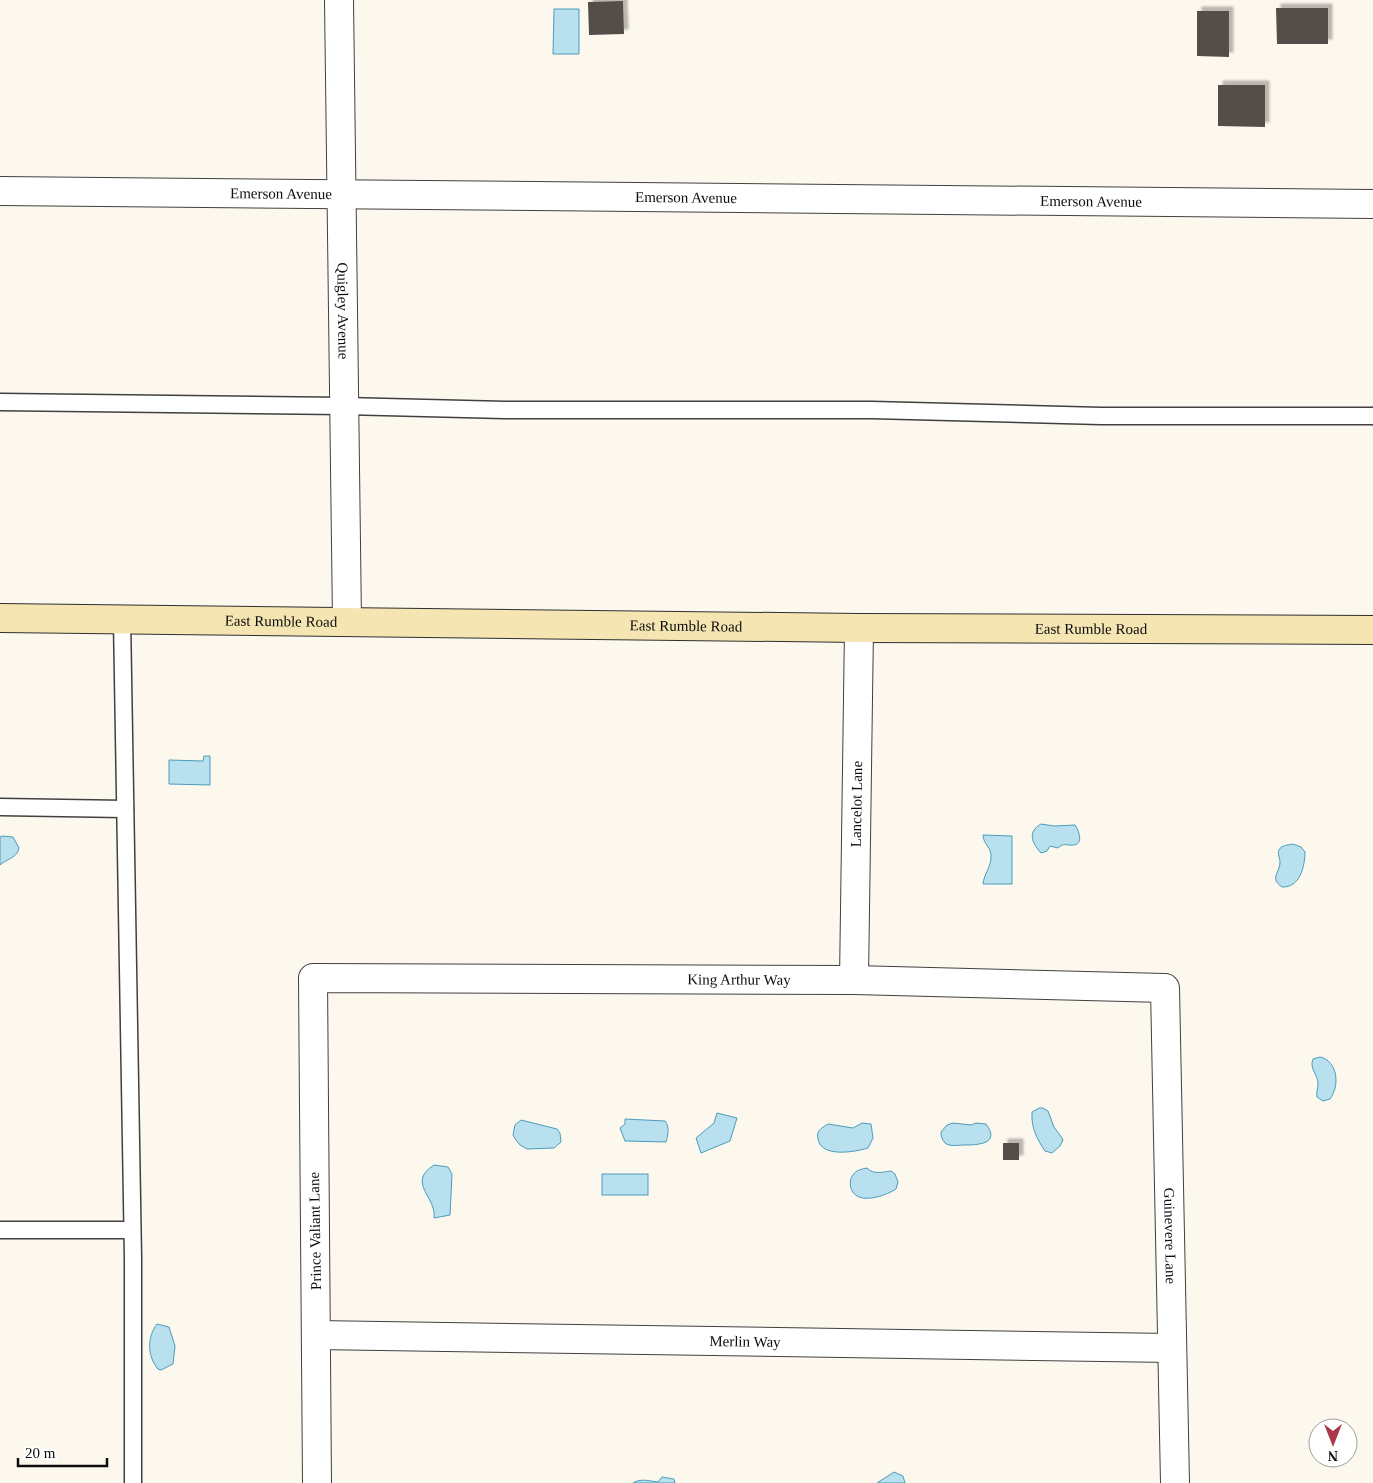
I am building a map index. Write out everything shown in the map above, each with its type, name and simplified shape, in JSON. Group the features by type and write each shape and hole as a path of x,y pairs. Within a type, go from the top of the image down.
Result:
{"street":[{"name":"Quigley Avenue","path":"338,0 347,622"},
{"name":"Emerson Avenue","path":"0,191 1373,204"},
{"name":"East Rumble Road","path":"0,618 859,628 1373,630"},
{"name":"Lancelot Lane","path":"854,980 859,628"},
{"name":"King Arthur Way","path":"313,978 854,980 1165,988"},
{"name":"Prince Valiant Lane","path":"313,978 317,1483"},
{"name":"Guinevere Lane","path":"1165,988 1175,1483"},
{"name":"Merlin Way","path":"316,1335 1172,1348"}],"lane":[{"path":"0,402 505,410 872,410 1101,416 1373,416"},
{"path":"122,619 132,1230 132,1483"},
{"path":"0,807 125,809"},
{"path":"0,1230 132,1230"}],"water":[{"path":"554,9 579,9 579,54 553,54"},
{"path":"204,756 210,756 210,785 169,784 169,760 203,761"},
{"path":"1041,824 1054,826 1075,825 1079,834 1079,843 1062,845 1058,848 1050,846 1047,851 1041,853 1033,842 1032,834"},
{"path":"983,835 1012,836 1012,884 983,884 990,864 991,854"},
{"path":"0,837 13,837 19,848 14,856 0,865"},
{"path":"1293,844 1301,847 1305,852 1304,864 1297,880 1293,884 1282,887 1276,881 1276,875 1280,866 1278,852 1283,846"},
{"path":"1320,1057 1331,1063 1336,1075 1333,1094 1330,1099 1323,1101 1317,1097 1318,1080 1312,1066 1313,1059"},
{"path":"1039,1108 1048,1111 1054,1127 1063,1140 1060,1146 1052,1153 1045,1151 1037,1138 1034,1128 1032,1112"},
{"path":"717,1113 737,1118 730,1141 701,1153 696,1138 714,1123"},
{"path":"625,1119 665,1121 668,1128 666,1142 625,1141 620,1128 625,1124"},
{"path":"521,1120 557,1129 560,1133 561,1142 554,1148 527,1149 520,1145 513,1135 515,1125"},
{"path":"862,1123 871,1124 873,1138 868,1148 839,1152 825,1149 820,1145 818,1132 828,1124 853,1128"},
{"path":"953,1123 986,1124 991,1136 986,1142 981,1144 954,1146 947,1144 942,1139 941,1132 947,1125"},
{"path":"434,1165 448,1167 452,1174 450,1215 434,1218 434,1210 422,1184 426,1172"},
{"path":"867,1168 875,1172 891,1171 895,1174 898,1182 896,1189 871,1198 857,1196 851,1189 851,1177 857,1171"},
{"path":"602,1174 648,1174 648,1195 602,1195"},
{"path":"157,1324 169,1327 175,1346 173,1364 161,1370 154,1364 150,1352 151,1335"},
{"path":"894,1472 903,1476 905,1483 877,1483"},
{"path":"662,1477 674,1479 675,1483 633,1483 642,1480 658,1482"}],"building":[{"path":"623,1 624,34 589,35 588,2"},
{"path":"1276,8 1328,8 1328,44 1277,44"},
{"path":"1197,11 1229,11 1229,57 1197,56"},
{"path":"1218,85 1265,85 1265,127 1218,126"},
{"path":"1003,1143 1019,1143 1019,1160 1003,1160"}]}
